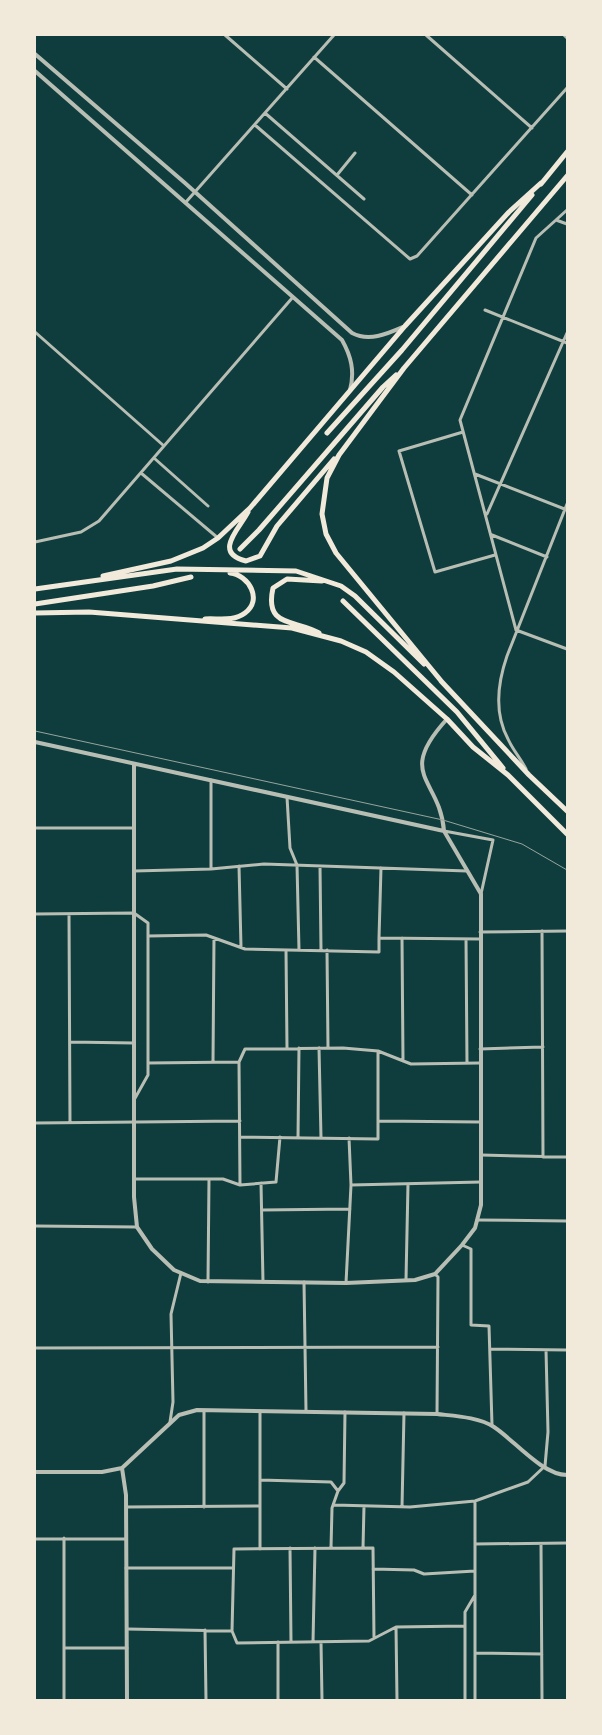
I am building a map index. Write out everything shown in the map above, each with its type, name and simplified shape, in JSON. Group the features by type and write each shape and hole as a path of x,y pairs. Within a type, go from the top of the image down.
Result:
{"highway":[{"path":"327,433 402,350 567,152"},
{"path":"442,682 336,553 326,534 322,514 327,478 339,455 404,368 567,176"},
{"path":"91,580 171,561 203,548 218,538 250,508 406,326 509,212 541,183"},
{"path":"240,549 259,530 383,387 404,368"},
{"path":"250,508 244,520 231,536 229,545 235,556 246,561 260,556 276,526 356,434"},
{"path":"188,620 233,619 248,610 252,601 250,584 244,577 235,573 200,569"},
{"path":"35,589 164,570 200,569 296,571 341,586 368,607 442,682 529,775 567,811"},
{"path":"35,604 153,586 191,577"},
{"path":"325,636 309,627 280,620 273,612 271,597 273,588 287,579 328,581"},
{"path":"343,601 458,712 508,775 567,834"},
{"path":"35,613 89,612 292,628 325,636 358,648 380,661 448,719 472,747 508,775"}],"street":[{"path":"225,35 287,89"},
{"path":"186,202 334,35"},
{"path":"426,35 532,128"},
{"path":"564,35 567,38"},
{"path":"35,54 195,192 352,333 358,336 372,337 386,335 406,326"},
{"path":"314,58 472,195"},
{"path":"35,71 342,340 350,354 352,364 353,379 350,391"},
{"path":"255,125 410,259 418,256 567,88"},
{"path":"265,114 364,199"},
{"path":"336,175 355,153"},
{"path":"516,630 495,555 487,515 460,420 536,238 567,210"},
{"path":"556,220 567,224"},
{"path":"35,540 40,541 80,532 99,521 293,297"},
{"path":"485,310 565,342"},
{"path":"35,332 164,446"},
{"path":"487,515 565,342 567,333"},
{"path":"463,432 399,451 435,572 495,555"},
{"path":"154,458 208,506"},
{"path":"141,473 218,538"},
{"path":"475,474 566,510"},
{"path":"529,775 506,736 499,700 503,667 567,504"},
{"path":"492,535 547,557"},
{"path":"516,630 567,649"},
{"path":"448,719 427,744 422,766 424,777 443,820 444,831 481,894"},
{"path":"35,742 134,765 494,840 481,894 479,1063 481,1205 475,1228 462,1246 435,1274 406,1280 346,1283 200,1281 174,1270 152,1249 137,1227 134,1179 134,765"},
{"path":"211,780 211,869"},
{"path":"288,797 290,848 297,865 299,950"},
{"path":"35,828 134,828"},
{"path":"134,871 211,869 264,864 467,871"},
{"path":"239,866 240,947"},
{"path":"320,866 321,950"},
{"path":"148,936 206,935 240,947 379,952 381,868"},
{"path":"35,914 134,913 148,923 148,1075 134,1100"},
{"path":"69,914 70,1122"},
{"path":"480,932 567,930"},
{"path":"542,931 543,1157"},
{"path":"213,1062 214,938"},
{"path":"379,938 480,939"},
{"path":"402,938 403,1061"},
{"path":"466,939 467,1063"},
{"path":"286,950 287,1048"},
{"path":"327,950 328,1048"},
{"path":"70,1042 134,1043"},
{"path":"479,1049 543,1047"},
{"path":"298,1138 299,1048"},
{"path":"319,1048 320,1138"},
{"path":"240,1185 239,1062 246,1049 328,1048 378,1051 411,1064 479,1063"},
{"path":"240,1137 378,1139 378,1051"},
{"path":"148,1063 239,1062"},
{"path":"35,1122 240,1121"},
{"path":"378,1121 480,1122"},
{"path":"134,1179 223,1179 240,1185 276,1182 280,1137"},
{"path":"346,1283 351,1185 349,1138"},
{"path":"481,1156 567,1157"},
{"path":"208,1282 209,1179"},
{"path":"351,1185 481,1182"},
{"path":"262,1183 263,1282"},
{"path":"406,1280 408,1184"},
{"path":"262,1210 350,1209"},
{"path":"478,1220 567,1221"},
{"path":"35,1226 137,1227"},
{"path":"462,1246 471,1249 471,1324 489,1326 492,1426"},
{"path":"170,1422 173,1402 171,1314 181,1273"},
{"path":"435,1274 438,1277 437,1414"},
{"path":"304,1282 306,1411"},
{"path":"35,1348 172,1346 438,1347"},
{"path":"490,1349 567,1350"},
{"path":"334,1505 402,1507 476,1501 528,1482 545,1466 548,1432 546,1350"},
{"path":"204,1410 204,1507"},
{"path":"35,1472 102,1472 122,1468 179,1415 204,1410 437,1414 465,1418 492,1426 545,1466 559,1475 567,1475"},
{"path":"260,1411 260,1548"},
{"path":"331,1548 334,1505 338,1491 344,1483 345,1412"},
{"path":"402,1507 404,1413"},
{"path":"122,1468 126,1507 127,1700"},
{"path":"260,1480 331,1482 338,1491"},
{"path":"475,1700 476,1501"},
{"path":"126,1507 260,1506"},
{"path":"363,1548 364,1506"},
{"path":"64,1538 64,1700"},
{"path":"35,1539 126,1539"},
{"path":"476,1544 567,1544"},
{"path":"542,1544 542,1700"},
{"path":"374,1638 373,1548 234,1548 232,1630 237,1643 369,1641 396,1627 466,1626"},
{"path":"290,1548 291,1642"},
{"path":"313,1642 315,1548"},
{"path":"126,1568 234,1568"},
{"path":"373,1569 414,1570 424,1574 476,1571"},
{"path":"465,1700 466,1612 476,1594"},
{"path":"396,1627 397,1700"},
{"path":"127,1629 232,1630"},
{"path":"205,1630 206,1700"},
{"path":"278,1642 278,1700"},
{"path":"322,1642 322,1700"},
{"path":"64,1648 127,1648"},
{"path":"475,1653 542,1654"}],"tram line":[{"path":"35,731 443,820 522,844 567,870"}]}
